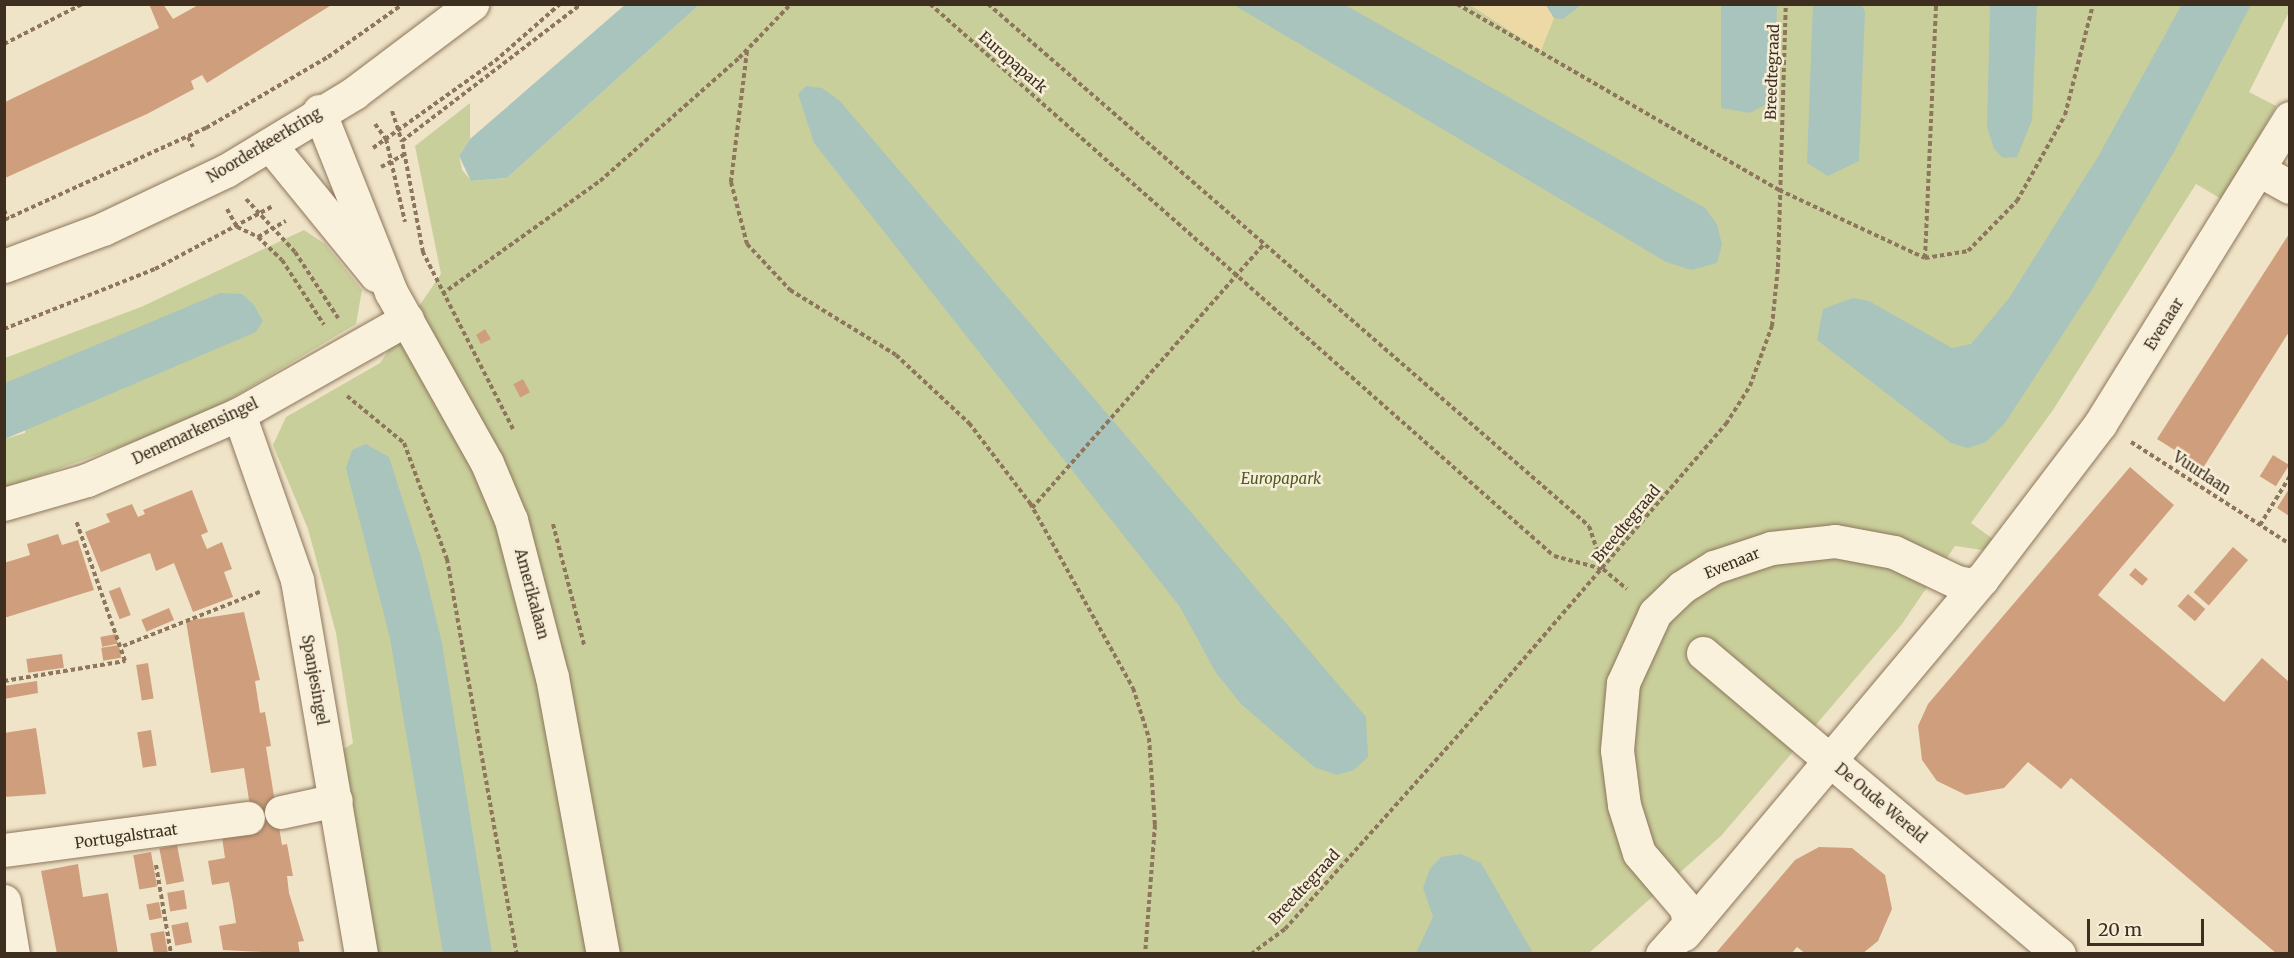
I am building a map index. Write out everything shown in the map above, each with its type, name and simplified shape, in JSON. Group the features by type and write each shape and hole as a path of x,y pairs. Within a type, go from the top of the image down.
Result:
{"street":[{"name":"Noorderkeerkring","path":"4,266 210,179 270,145 319,111 354,93 472,4"},
{"name":"Amerikalaan","path":"319,111 344,166 399,305 487,463 531,581 598,944"},
{"name":"Evenaar","path":"1673,944 1982,579 2100,424 2261,171 2289,118"},
{"name":"Amerikalaan","path":"270,145 399,305"},
{"path":"2261,171 2289,188"},
{"name":"Denemarkensingel","path":"4,504 64,487 239,414 342,355 399,305"},
{"name":"Spanjesingel","path":"239,414 297,580 361,954"},
{"name":"Evenaar","path":"1673,944 1686,908 1639,853 1624,805 1617,750 1623,683 1655,613 1682,587 1714,567 1771,548 1835,541 1894,552 1957,582 1972,585 1982,579"},
{"name":"De Oude Wereld","path":"1703,652 2059,954"},
{"path":"281,812 336,800"},
{"name":"Portugalstraat","path":"4,850 248,818"},
{"path":"4,901 13,954"}],"path":[{"path":"4,44 82,4"},
{"path":"4,210 6,219 188,137 328,57 403,4"},
{"path":"344,166 495,62 560,4"},
{"path":"516,436 442,294 423,252 402,141 581,4"},
{"path":"399,305 442,294 600,181 747,51 790,4"},
{"name":"Europapark","path":"930,4 1554,556 1603,569 1655,613"},
{"name":"Europapark","path":"988,4 1590,526 1603,569"},
{"path":"1457,4 1779,190 1924,258 1968,251 2017,201 2065,115 2093,4"},
{"name":"Breedtegraad","path":"1251,954 1285,929 1603,569 1726,424 1750,387 1772,326 1786,4"},
{"path":"1924,258 1936,4"},
{"path":"747,51 731,182 747,244 790,290 897,355 969,423 1032,508 1123,669 1149,738 1155,825 1145,954"},
{"path":"188,137 237,227 258,237 282,260 307,297 328,335 317,342 342,355"},
{"path":"4,329 155,269 256,216 295,252 342,355 348,399 404,443 447,559 517,954"},
{"path":"1032,508 1128,403 1264,244"},
{"name":"Vuurlaan","path":"2100,424 2289,544"},
{"path":"2260,525 2289,476"},
{"path":"4,681 125,661 123,646 64,487"},
{"path":"550,518 586,655"},
{"path":"123,646 188,616 297,580"},
{"path":"151,832 171,954"}],"green space":[{"name":"Europapark","path":"699,5 2289,5 2289,12 2249,92 2276,106 2223,200 2196,184 2053,410 1971,523 1993,539 1983,550 1955,546 1902,624 1721,836 1589,953 371,953 341,751 353,743 336,633 308,529 273,445 286,417 380,363 441,274 415,146 470,103 470,139 459,156 462,170 472,181 507,178"},
{"path":"304,230 325,244 362,290 356,324 195,420 5,488 5,439 25,433 31,375 5,383 5,358 141,307"}],"sand":[{"path":"1470,5 1546,5 1554,18 1541,51"}],"water":[{"path":"626,4 699,5 507,178 471,181 459,156 470,139"},
{"path":"1813,4 1862,5 1865,12 1859,161 1828,176 1807,163"},
{"path":"2182,4 2251,5 2174,152 2091,291 2005,423 1986,442 1968,448 1951,443 1817,340 1823,309 1853,298 1869,301 1952,348 1971,344 2009,298 2099,155"},
{"path":"1234,5 1345,5 1705,208 1717,224 1722,245 1717,263 1691,270 1666,262"},
{"path":"1546,5 1581,5 1563,19 1554,18"},
{"path":"1721,5 1777,5 1774,100 1750,113 1721,108"},
{"path":"1990,5 2037,5 2032,120 2017,157 2003,158 1994,149 1987,127"},
{"path":"806,86 822,88 840,101 1366,717 1368,757 1354,770 1337,775 1314,767 1241,704 1216,673 1180,607 814,143 798,94"},
{"path":"220,293 242,294 254,305 263,321 256,332 5,439 5,383"},
{"path":"366,444 389,457 421,557 442,643 492,953 443,953 390,638 346,468 352,450"},
{"path":"1461,854 1481,863 1533,953 1416,953 1433,917 1423,888 1430,869 1441,857"}],"building":[{"path":"149,4 163,4 173,19 200,4 333,4 207,83 202,75 191,81 194,89 147,114 5,178 5,102 159,28"},
{"path":"2289,234 2289,332 2203,468 2157,439"},
{"path":"485,329 491,339 481,344 476,335"},
{"path":"523,379 530,392 520,397 513,384"},
{"path":"2273,455 2289,465 2276,486 2260,476"},
{"path":"2130,467 2174,505 2098,595 2224,702 2262,658 2289,682 2288,954 2277,954 2071,778 2061,789 2028,762 2004,788 1966,795 1937,781 1922,760 1918,726 1928,704"},
{"path":"2289,489 2289,516 2277,508"},
{"path":"192,490 208,532 201,535 207,549 222,542 232,569 224,572 233,597 193,612 174,563 156,571 150,553 101,572 85,532 110,522 106,514 132,504 138,517 145,514 143,510"},
{"path":"58,534 62,545 78,540 94,590 4,618 4,563 30,555 27,544"},
{"path":"2233,547 2248,560 2209,605 2194,592"},
{"path":"2135,568 2148,579 2142,586 2129,575"},
{"path":"120,587 131,615 120,619 109,591"},
{"path":"2188,594 2205,609 2195,621 2178,606"},
{"path":"169,608 174,620 146,632 141,620"},
{"path":"244,612 260,680 255,681 260,713 265,712 271,746 266,747 282,845 287,844 293,876 287,876 289,893 304,941 298,942 300,954 223,950 219,926 236,923 233,903 229,882 212,885 208,861 225,858 222,837 254,832 244,768 211,773 186,621"},
{"path":"116,634 118,644 102,647 100,637"},
{"path":"119,645 121,658 103,661 101,648"},
{"path":"62,654 64,668 28,673 26,659"},
{"path":"148,663 154,699 142,700 136,665"},
{"path":"37,681 38,693 4,699 4,686"},
{"path":"36,728 46,794 4,797 4,733"},
{"path":"151,730 157,766 143,768 137,732"},
{"path":"177,845 184,881 166,885 159,848"},
{"path":"1819,847 1852,848 1885,875 1892,909 1878,941 1862,954 1806,954 1797,947 1791,954 1715,954 1795,860"},
{"path":"151,852 157,886 139,890 133,855"},
{"path":"78,864 83,897 108,893 118,954 57,954 41,871"},
{"path":"184,890 187,909 170,911 167,893"},
{"path":"159,902 162,918 149,920 146,904"},
{"path":"188,922 192,943 175,946 171,925"},
{"path":"164,931 168,954 154,954 150,933"}]}
